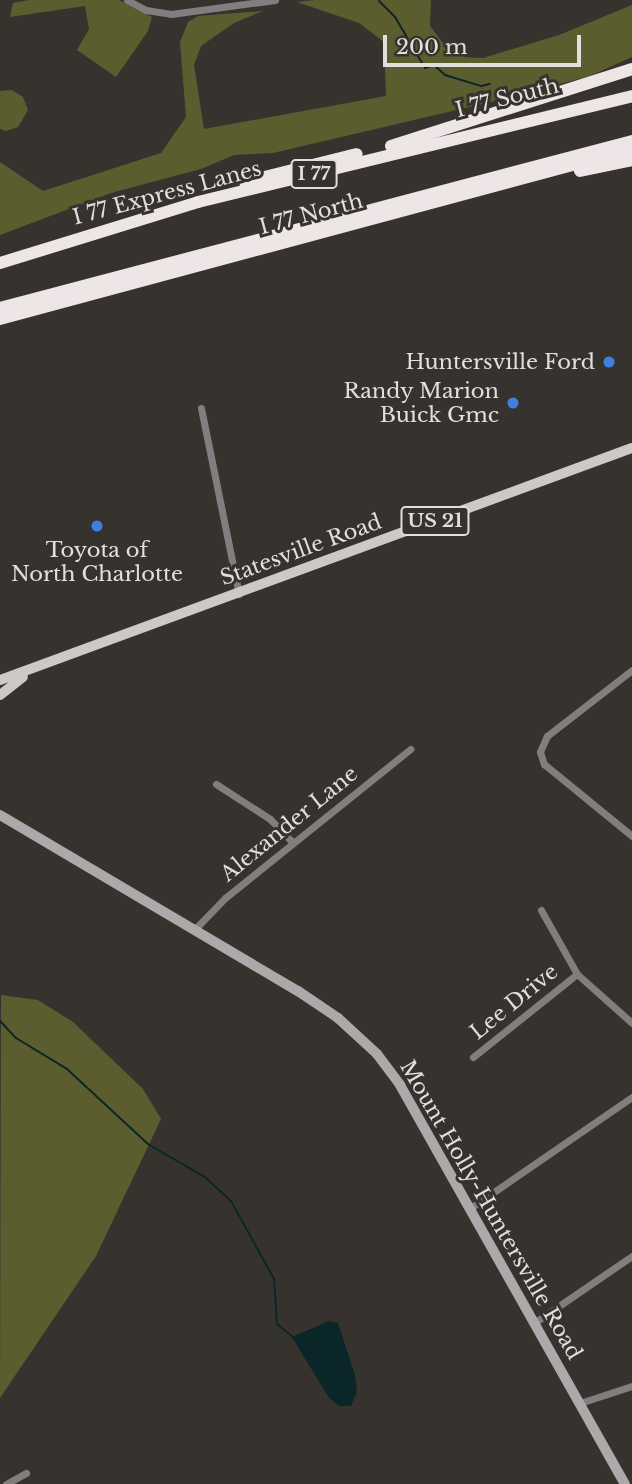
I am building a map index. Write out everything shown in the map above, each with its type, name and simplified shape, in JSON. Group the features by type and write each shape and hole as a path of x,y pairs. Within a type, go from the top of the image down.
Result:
{"highway":[{"path":"391,146 632,69"},
{"name":"I 77 South","path":"391,146 632,88"},
{"name":"I 77 Express Lanes","path":"0,263 198,202 632,96"},
{"name":"I 77","path":"0,309 632,141"},
{"name":"I 77","path":"0,254 149,207 391,146"},
{"name":"I 77 North","path":"0,320 632,149"},
{"path":"484,189 632,160"}],"main road":[{"name":"Statesville Road","path":"0,680 632,448"},
{"name":"Statesville Road","path":"0,686 181,615"},
{"path":"0,695 23,677"},
{"name":"Mount Holly-Huntersville Road","path":"0,815 319,1005 367,1044 400,1085 625,1484"}],"street":[{"path":"127,0 146,10 171,14 275,0"},
{"path":"201,408 239,594"},
{"path":"632,670 547,736 540,752 544,764 632,836"},
{"name":"Alexander Lane","path":"194,930 292,842 410,749"},
{"path":"216,784 262,814 292,842"},
{"path":"541,909 577,975 632,1024"},
{"name":"Lee Drive","path":"473,1058 577,975"},
{"path":"470,1209 632,1097"},
{"path":"534,1323 632,1256"},
{"path":"580,1403 632,1386"},
{"path":"6,1484 26,1473"}],"green space":[{"path":"29,0 119,0 152,17 148,31 116,77 77,50 89,29 85,6 10,17 13,3"},
{"path":"431,0 430,26 446,47 465,57 483,58 559,35 632,5 632,57 590,76 495,101 273,153 234,155 201,169 111,193 0,235 0,162 43,191 161,153 186,117 180,42 188,22 198,16 263,11 234,23 201,46 194,65 204,129 386,96 384,42 359,23 297,2"},
{"path":"12,90 23,97 28,110 18,127 6,131 0,129 0,91"},
{"path":"1,995 38,1000 73,1022 143,1089 161,1119 96,1256 0,1398"}],"water":[{"path":"329,1321 338,1323 355,1375 357,1392 351,1406 339,1406 329,1398 292,1337"}],"waterway":[{"path":"379,1 395,17 425,68 434,65 445,75 481,86 490,84"},
{"path":"0,1021 16,1038 67,1069 148,1144 205,1177 231,1201 274,1279 277,1324 294,1338"}],"place":[{"name":"Huntersville Ford","path":"609,362"},
{"name":"Randy Marion Buick Gmc","path":"513,403"},
{"name":"Toyota of North Charlotte","path":"97,526"}]}
